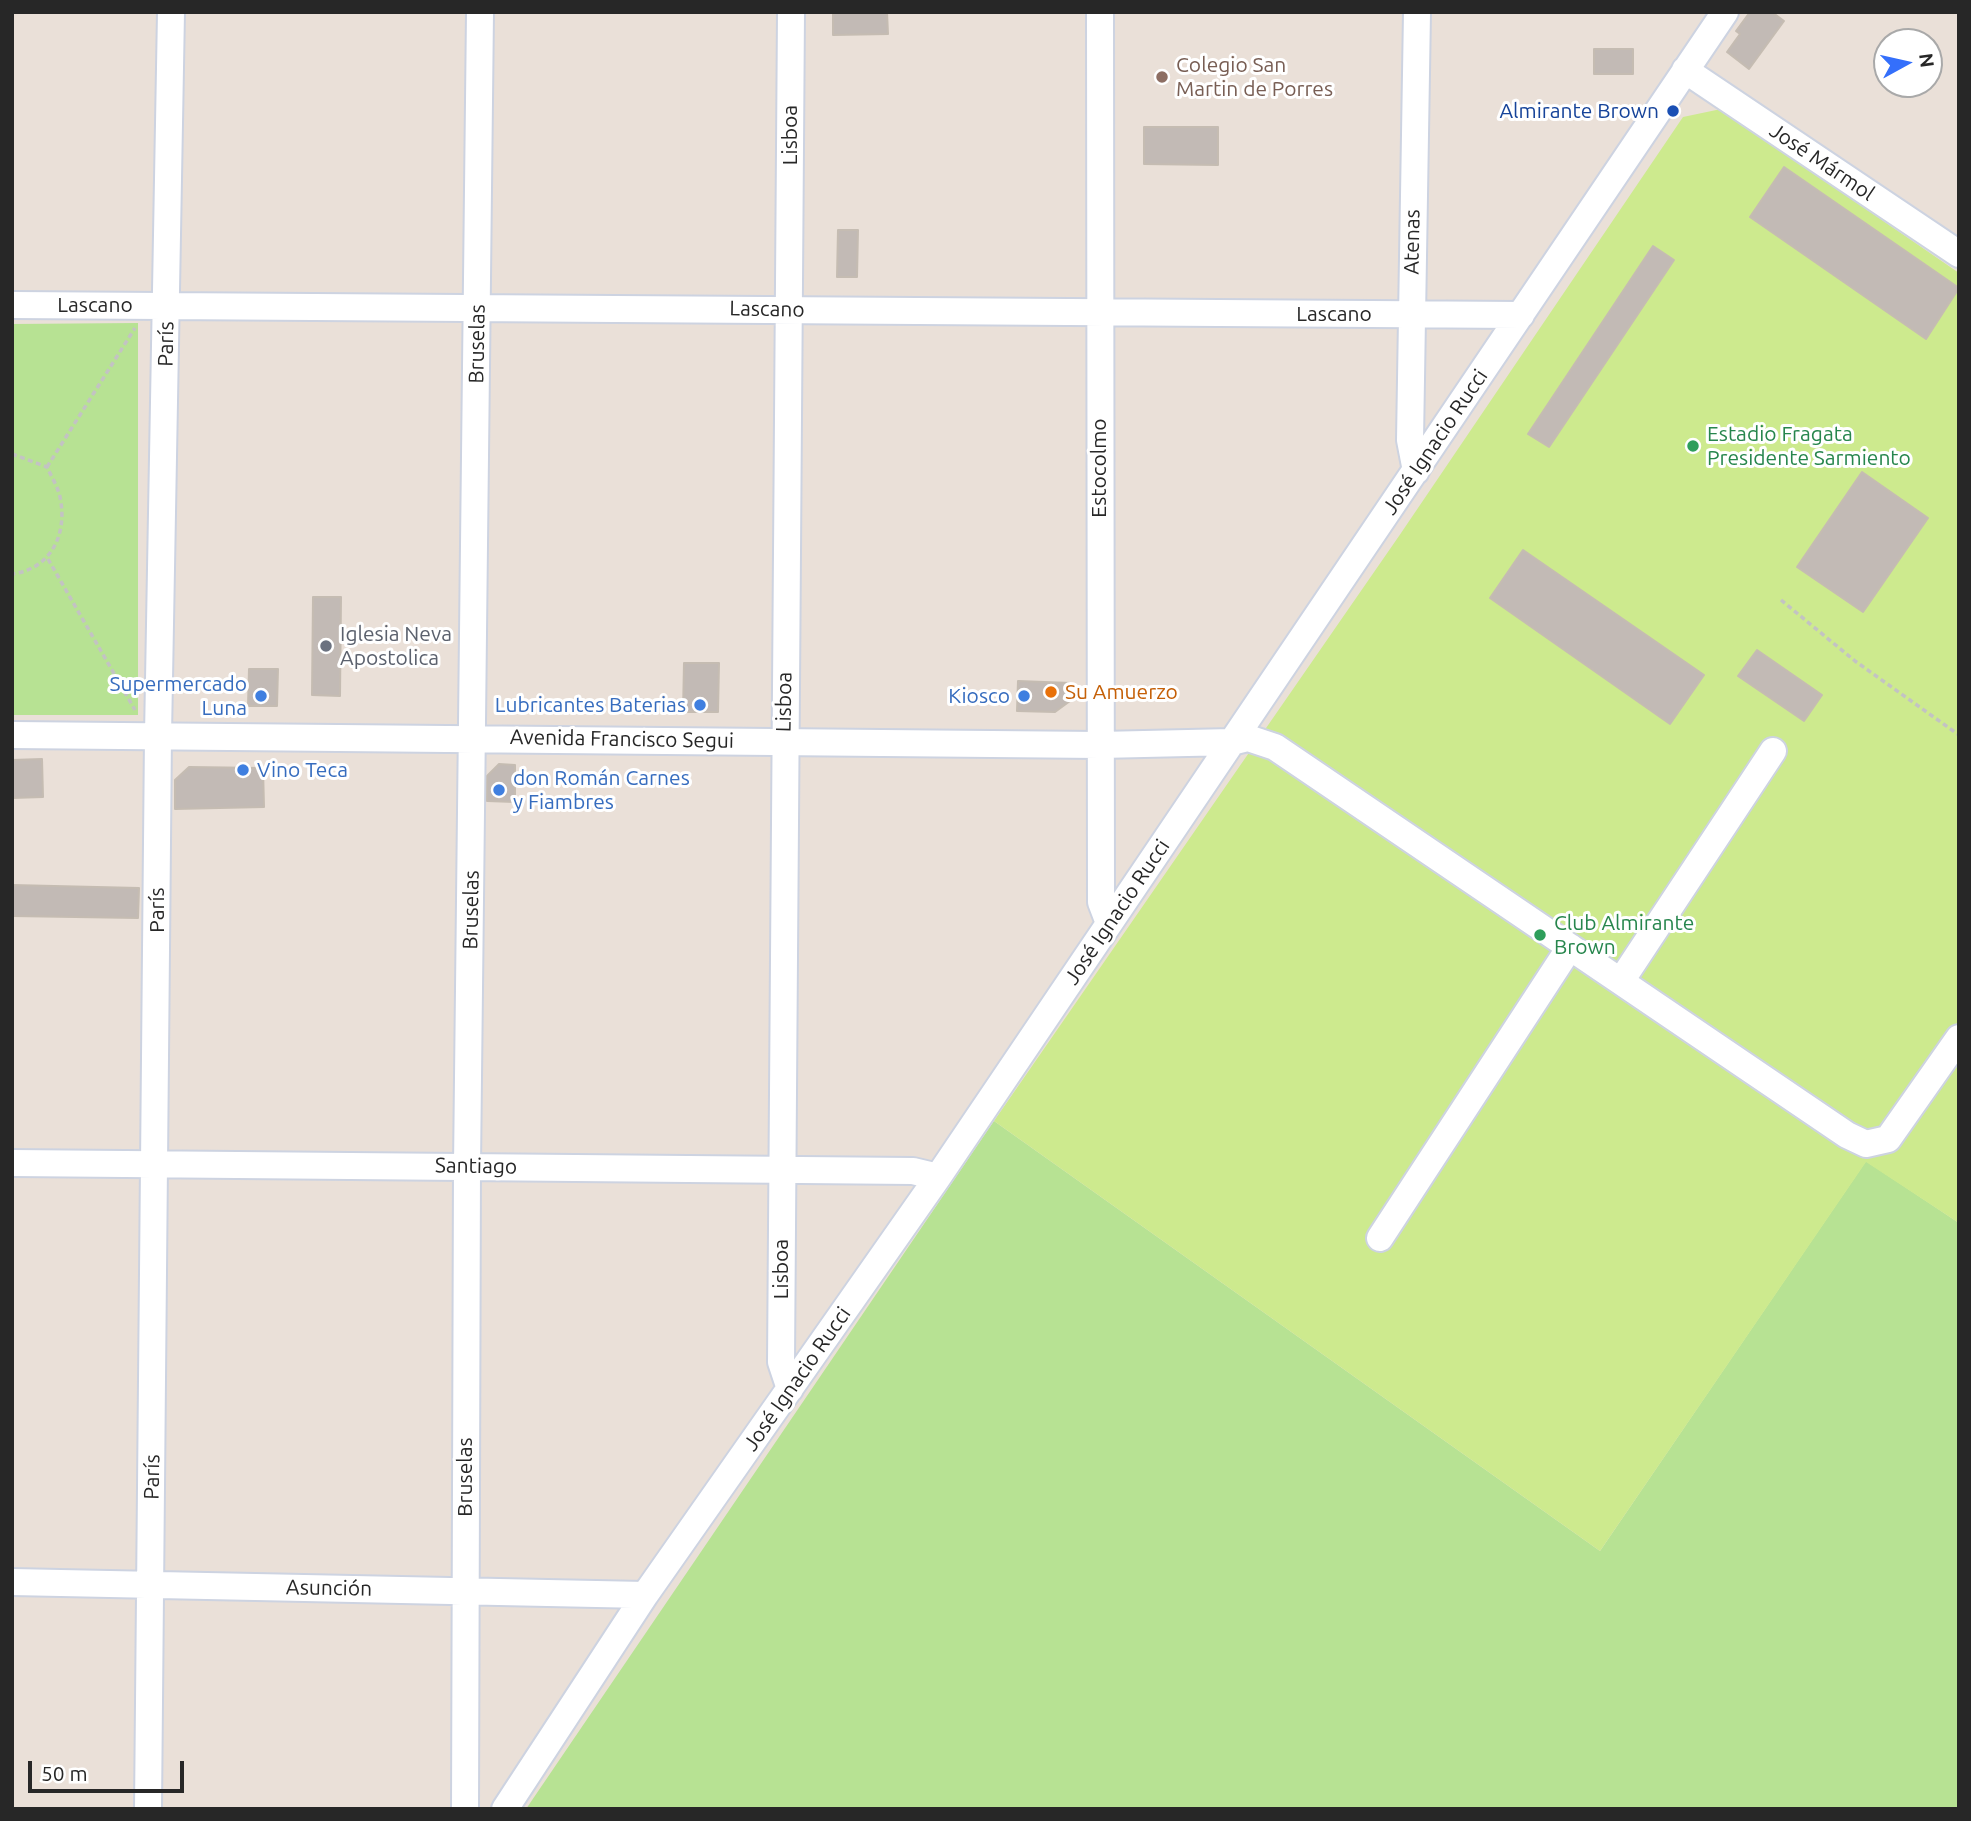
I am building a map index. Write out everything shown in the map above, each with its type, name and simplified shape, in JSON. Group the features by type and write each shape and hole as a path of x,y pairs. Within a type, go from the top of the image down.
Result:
{"street":[{"name":"París","path":"148,1809 158,735 171,12"},
{"name":"Bruselas","path":"465,1809 467,1166 480,12"},
{"name":"Lisboa","path":"790,1389 780,1362 791,12"},
{"name":"Estocolmo","path":"1100,12 1098,313 1101,902 1109,923"},
{"name":"Atenas","path":"1416,471 1410,440 1417,12"},
{"name":"José Ignacio Rucci","path":"505,1809 645,1595 938,1177 1726,12"},
{"name":"José Mármol","path":"1685,70 1959,254"},
{"name":"Lascano","path":"12,304 1521,315"},
{"name":"Avenida Francisco Segui","path":"12,735 1100,745 1232,743 1248,738 1275,747 1847,1135 1866,1144 1888,1139 1959,1038"},
{"path":"1621,981 1773,751"},
{"path":"1380,1238 1570,947"},
{"name":"Santiago","path":"12,1163 913,1171 938,1177"},
{"name":"Asunción","path":"12,1582 645,1595"}],"path":[{"path":"47,467 138,323"},
{"path":"12,454 47,467 61,497 60,532 48,559 26,572 12,574"},
{"path":"48,559 138,715"},
{"path":"1782,600 1855,661 1959,735"}],"green space":[{"name":"Club Almirante Brown","path":"1721,109 1959,273 1959,1223 1866,1162 1600,1551 994,1121 1399,536 1683,117"},
{"path":"138,323 138,715 12,715 12,324"},
{"path":"994,1121 1600,1551 1866,1161 1959,1223 1959,1809 526,1809"}],"building":[{"path":"833,12 887,12 888,34 833,35"},
{"path":"1750,12 1772,12 1784,21 1749,69 1727,52 1740,34 1736,31"},
{"path":"1594,49 1633,49 1633,74 1594,74"},
{"path":"1144,127 1218,127 1218,165 1144,164"},
{"path":"1784,167 1959,288 1926,339 1750,217"},
{"path":"838,230 858,230 857,277 837,277"},
{"path":"1653,246 1674,260 1549,447 1528,434"},
{"path":"1862,472 1928,518 1863,612 1797,567"},
{"path":"1523,550 1704,675 1670,724 1490,598"},
{"name":"Iglesia Neva Apostolica","path":"313,597 341,597 340,696 312,695"},
{"path":"1757,650 1822,695 1804,721 1738,676"},
{"path":"684,663 719,663 718,712 683,712"},
{"path":"249,669 278,669 277,706 248,706"},
{"name":"Su Amuerzo","path":"1018,681 1071,683 1070,701 1055,712 1017,711"},
{"path":"42,759 43,797 12,798 12,760"},
{"name":"don Román Carnes y Fiambres","path":"499,764 515,765 515,802 487,801 487,776"},
{"path":"189,767 263,768 264,807 175,809 175,780"},
{"path":"12,885 139,888 138,918 12,916"}],"place":[{"name":"Colegio San Martin de Porres","path":"1162,77"},
{"name":"Almirante Brown","path":"1673,111"},
{"name":"Estadio Fragata Presidente Sarmiento","path":"1693,446"},
{"name":"Iglesia Neva Apostolica","path":"326,646"},
{"name":"Su Amuerzo","path":"1051,692"},
{"name":"Supermercado Luna","path":"261,696"},
{"name":"Kiosco","path":"1024,696"},
{"name":"Lubricantes Baterias","path":"700,705"},
{"name":"Vino Teca","path":"243,770"},
{"name":"don Román Carnes y Fiambres","path":"499,790"},
{"name":"Club Almirante Brown","path":"1540,935"}]}
